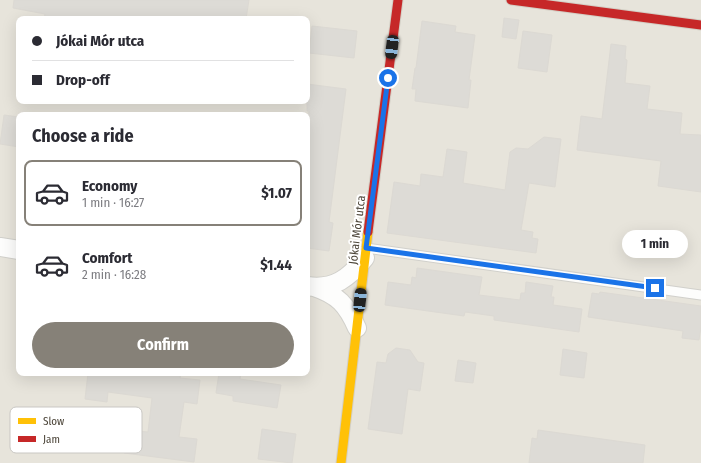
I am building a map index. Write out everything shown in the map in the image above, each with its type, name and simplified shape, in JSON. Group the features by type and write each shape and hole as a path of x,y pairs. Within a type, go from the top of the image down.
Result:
{"street":[{"name":"Jókai Mór utca","path":"341,463 398,0"},
{"path":"512,0 701,25"},
{"path":"0,248 16,250"},
{"path":"310,287 334,284 344,280 355,270 366,253"},
{"path":"310,287 329,292 337,298 352,316 357,328"}],"lane":[{"path":"366,253 701,295"}],"shaded area":[{"path":"0,0 701,0 701,463 0,463"}],"building":[{"path":"14,0 249,0 246,16 45,16 45,14 13,8"},
{"path":"504,18 519,20 516,39 502,37"},
{"path":"422,21 456,26 455,32 475,35 469,80 471,80 468,108 415,101 416,89 412,89"},
{"path":"312,26 357,31 354,58 310,53"},
{"path":"523,31 552,35 547,72 518,68"},
{"path":"611,44 626,46 625,59 627,60 625,83 650,86 647,109 682,113 680,134 701,135 701,192 658,186 661,161 577,150 581,116 602,119"},
{"path":"310,84 346,89 329,222 333,223 329,251 310,248 310,112 307,111 307,104 310,104"},
{"path":"4,115 16,117 16,147 0,144"},
{"path":"544,137 561,139 555,187 529,183 521,230 533,232 532,238 538,239 536,253 387,233 394,182 420,186 421,174 443,177 447,149 467,152 463,183 505,190 510,152 516,148 528,149"},
{"path":"417,268 482,277 479,295 520,300 521,293 525,293 526,282 553,286 551,297 554,297 553,305 582,309 579,332 494,320 494,316 465,312 464,316 385,305 388,282 411,285 412,277 416,278"},
{"path":"600,292 701,306 701,327 699,340 682,338 683,331 588,317 592,293 599,294"},
{"path":"396,348 410,350 418,362 424,363 420,391 408,389 402,434 368,429 377,362 386,363 388,354"},
{"path":"563,349 587,353 584,378 560,375"},
{"path":"458,360 476,363 473,383 455,381"},
{"path":"88,376 180,376 180,378 200,380 197,404 184,402 179,437 197,439 194,462 124,453 142,453 142,431 148,432 152,398 108,392 107,402 85,399"},
{"path":"219,376 240,376 240,379 281,385 277,408 233,401 233,396 216,393"},
{"path":"262,429 296,434 292,463 258,459"},
{"path":"538,430 645,445 643,463 529,463 532,438 537,439"}],"traffic: slow":[{"path":"341,463 368,232"}],"traffic: jam":[{"path":"368,232 398,0"},
{"path":"511,0 701,25"}],"route":[{"path":"388,78 366,248 655,288"}]}
